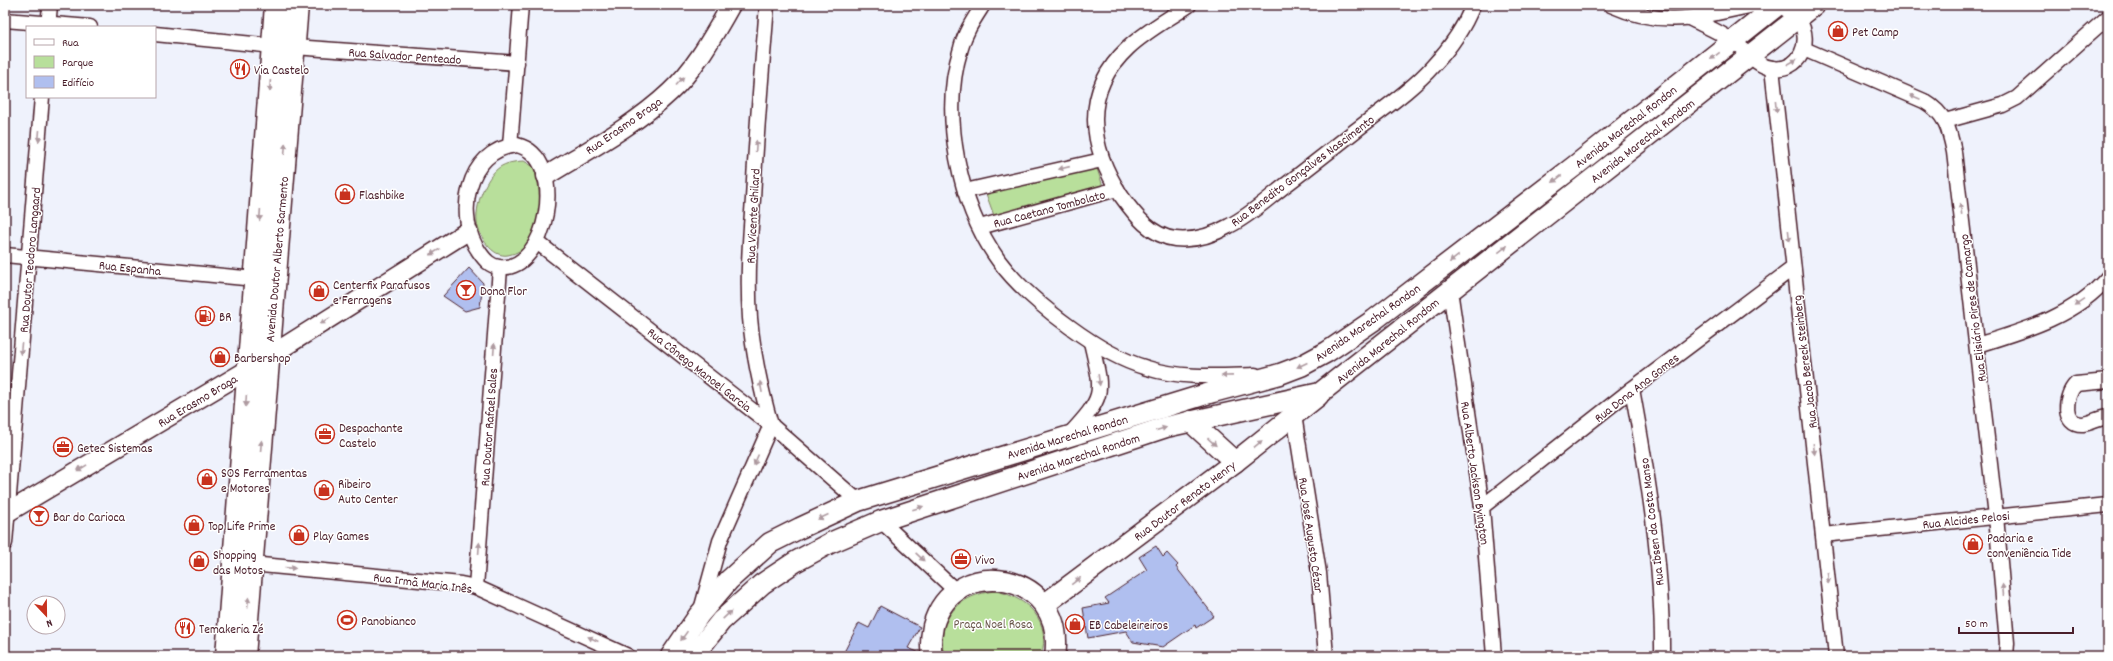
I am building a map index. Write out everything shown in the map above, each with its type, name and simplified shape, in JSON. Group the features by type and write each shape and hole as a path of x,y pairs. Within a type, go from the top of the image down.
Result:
{"main road":[{"name":"Avenida Doutor Alberto Sarmento","path":"244,656 268,357 283,46 276,5"},
{"name":"Avenida Doutor Alberto Sarmento","path":"226,656 255,279 283,46 297,5"},
{"name":"Avenida Marechal Rondon","path":"671,656 699,615 729,580 770,543 858,501 1069,435 1213,392 1280,374 1301,366 1327,352 1374,320 1779,5"},
{"name":"Avenida Marechal Rondom","path":"693,656 721,621 762,584 795,562 830,543 881,521 1139,435 1190,421 1320,394 1450,290 1753,58 1814,5"},
{"name":"Rua Doutor Renato Henry","path":"1045,604 1235,462 1320,394"},
{"path":"1190,421 1235,462"},
{"path":"932,656 931,635 935,619 944,604 957,592 974,583 994,579 1013,582 1025,588 1045,604 1054,622 1057,642 1055,656"}],"street":[{"path":"48,25 50,5"},
{"path":"510,146 521,5"},
{"name":"Rua Erasmo Braga","path":"546,176 626,126 670,92 692,68 731,5"},
{"name":"Rua Vicente Ghilard","path":"767,5 755,161 749,283 750,318 755,354 762,392 771,425"},
{"path":"983,5 970,26 960,48 954,82 954,146 965,191 980,227 990,247 1010,274 1032,297 1091,342 1146,368 1171,374 1205,376 1280,374"},
{"name":"Rua Benedito Gonçalves Nascimento","path":"1188,5 1129,47 1115,62 1104,80 1097,99 1094,121 1097,143 1102,160 1117,189 1132,211 1144,224 1160,235 1175,239 1192,239 1228,227 1248,215 1327,154 1432,67 1457,37 1473,5"},
{"path":"1611,5 1627,12 1643,16 1691,19 1754,5"},
{"path":"1691,19 1734,41 1753,58 1772,68 1795,62 1804,49 1805,36 1798,18 1779,5"},
{"path":"1945,121 2003,105 2017,98 2108,17"},
{"path":"5,20 69,26"},
{"name":"Rua Salvador Penteado","path":"156,34 283,46 517,63"},
{"name":"Rua Elisiário Pires de Camargo","path":"1804,49 1924,101 1942,113 1945,121 1954,152 1977,345 1996,516 2006,649 2012,656"},
{"name":"Rua Jacob Bereck Steinberg","path":"1772,68 1836,656"},
{"name":"Rua Doutor Teodoro Langaard","path":"5,543 6,514 42,98"},
{"path":"510,146 526,147 536,156 546,176 547,204 544,221 537,242 532,250 522,260 500,268 492,266 485,260 468,231 466,200 475,176 492,154 510,146"},
{"path":"965,191 1102,160"},
{"name":"Rua Caetano Tombolato","path":"980,227 1117,189"},
{"name":"Rua Erasmo Braga","path":"6,514 249,369 468,231"},
{"name":"Rua Cônego Manoel Garcia","path":"537,242 771,425 858,501"},
{"name":"Rua Espanha","path":"5,255 255,279"},
{"name":"Rua Doutor Rafael Sales","path":"476,587 500,268"},
{"name":"Rua Dona Ana Gomes","path":"1482,507 1632,389 1793,268"},
{"path":"1977,345 2046,322 2083,300 2108,277"},
{"name":"Rua Alberto Jackson Byington","path":"1450,290 1482,507 1494,656"},
{"path":"1069,435 1089,414 1100,391 1091,342"},
{"path":"2108,381 2076,384 2067,397 2066,408 2068,414 2078,423 2084,424 2108,417"},
{"name":"Rua Ibsen da Costa Manso","path":"1632,389 1655,545 1662,656"},
{"name":"Rua José Augusto Cézar","path":"1294,415 1319,573 1326,656"},
{"path":"699,615 720,541 771,425"},
{"name":"Rua Alcides Pelosi","path":"1823,534 2108,505"},
{"path":"881,521 957,592"},
{"name":"Rua Irmã Maria Inês","path":"251,564 461,584 476,587 628,656"}],"green space":[{"path":"524,161 534,167 537,178 539,205 535,232 529,243 520,251 508,255 502,255 492,250 480,234 477,223 478,205 484,188 495,171 504,165"},
{"path":"1096,166 1105,192 996,221 985,191"},
{"name":"Praça Noel Rosa","path":"996,591 1008,594 1018,599 1035,613 1043,632 1044,643 1041,656 944,656 942,642 944,630 947,620 953,610 971,597"}],"building":[{"name":"Dona Flor","path":"469,268 483,283 480,307 465,311 443,296"},
{"path":"1156,546 1163,557 1167,553 1178,565 1176,567 1214,616 1196,628 1195,625 1163,647 1133,642 1126,631 1088,638 1083,608 1109,603 1105,598 1147,570 1139,557"},
{"path":"880,606 920,627 908,648 920,653 920,656 842,656 859,623 869,628"}],"place":[{"name":"Pet Camp","path":"1838,31"},
{"name":"Via Castelo","path":"240,69"},
{"name":"Flashbike","path":"345,194"},
{"name":"Dona Flor","path":"466,290"},
{"name":"Centerfix Parafusos e Ferragens","path":"319,291"},
{"name":"BR","path":"205,316"},
{"name":"Barbershop","path":"220,357"},
{"name":"Despachante Castelo","path":"325,434"},
{"name":"Getec Sistemas","path":"63,447"},
{"name":"SOS Ferramentas e Motores","path":"207,479"},
{"name":"Ribeiro Auto Center","path":"324,490"},
{"name":"Bar do Carioca","path":"39,516"},
{"name":"Top Life Prime","path":"194,525"},
{"name":"Play Games","path":"299,535"},
{"name":"Padaria e conveniência Tide","path":"1973,544"},
{"name":"Vivo","path":"961,559"},
{"name":"Shopping das Motos","path":"199,561"},
{"name":"Panobianco","path":"347,620"},
{"name":"EB Cabeleireiros","path":"1075,624"},
{"name":"Temakeria Zé","path":"185,628"}]}
